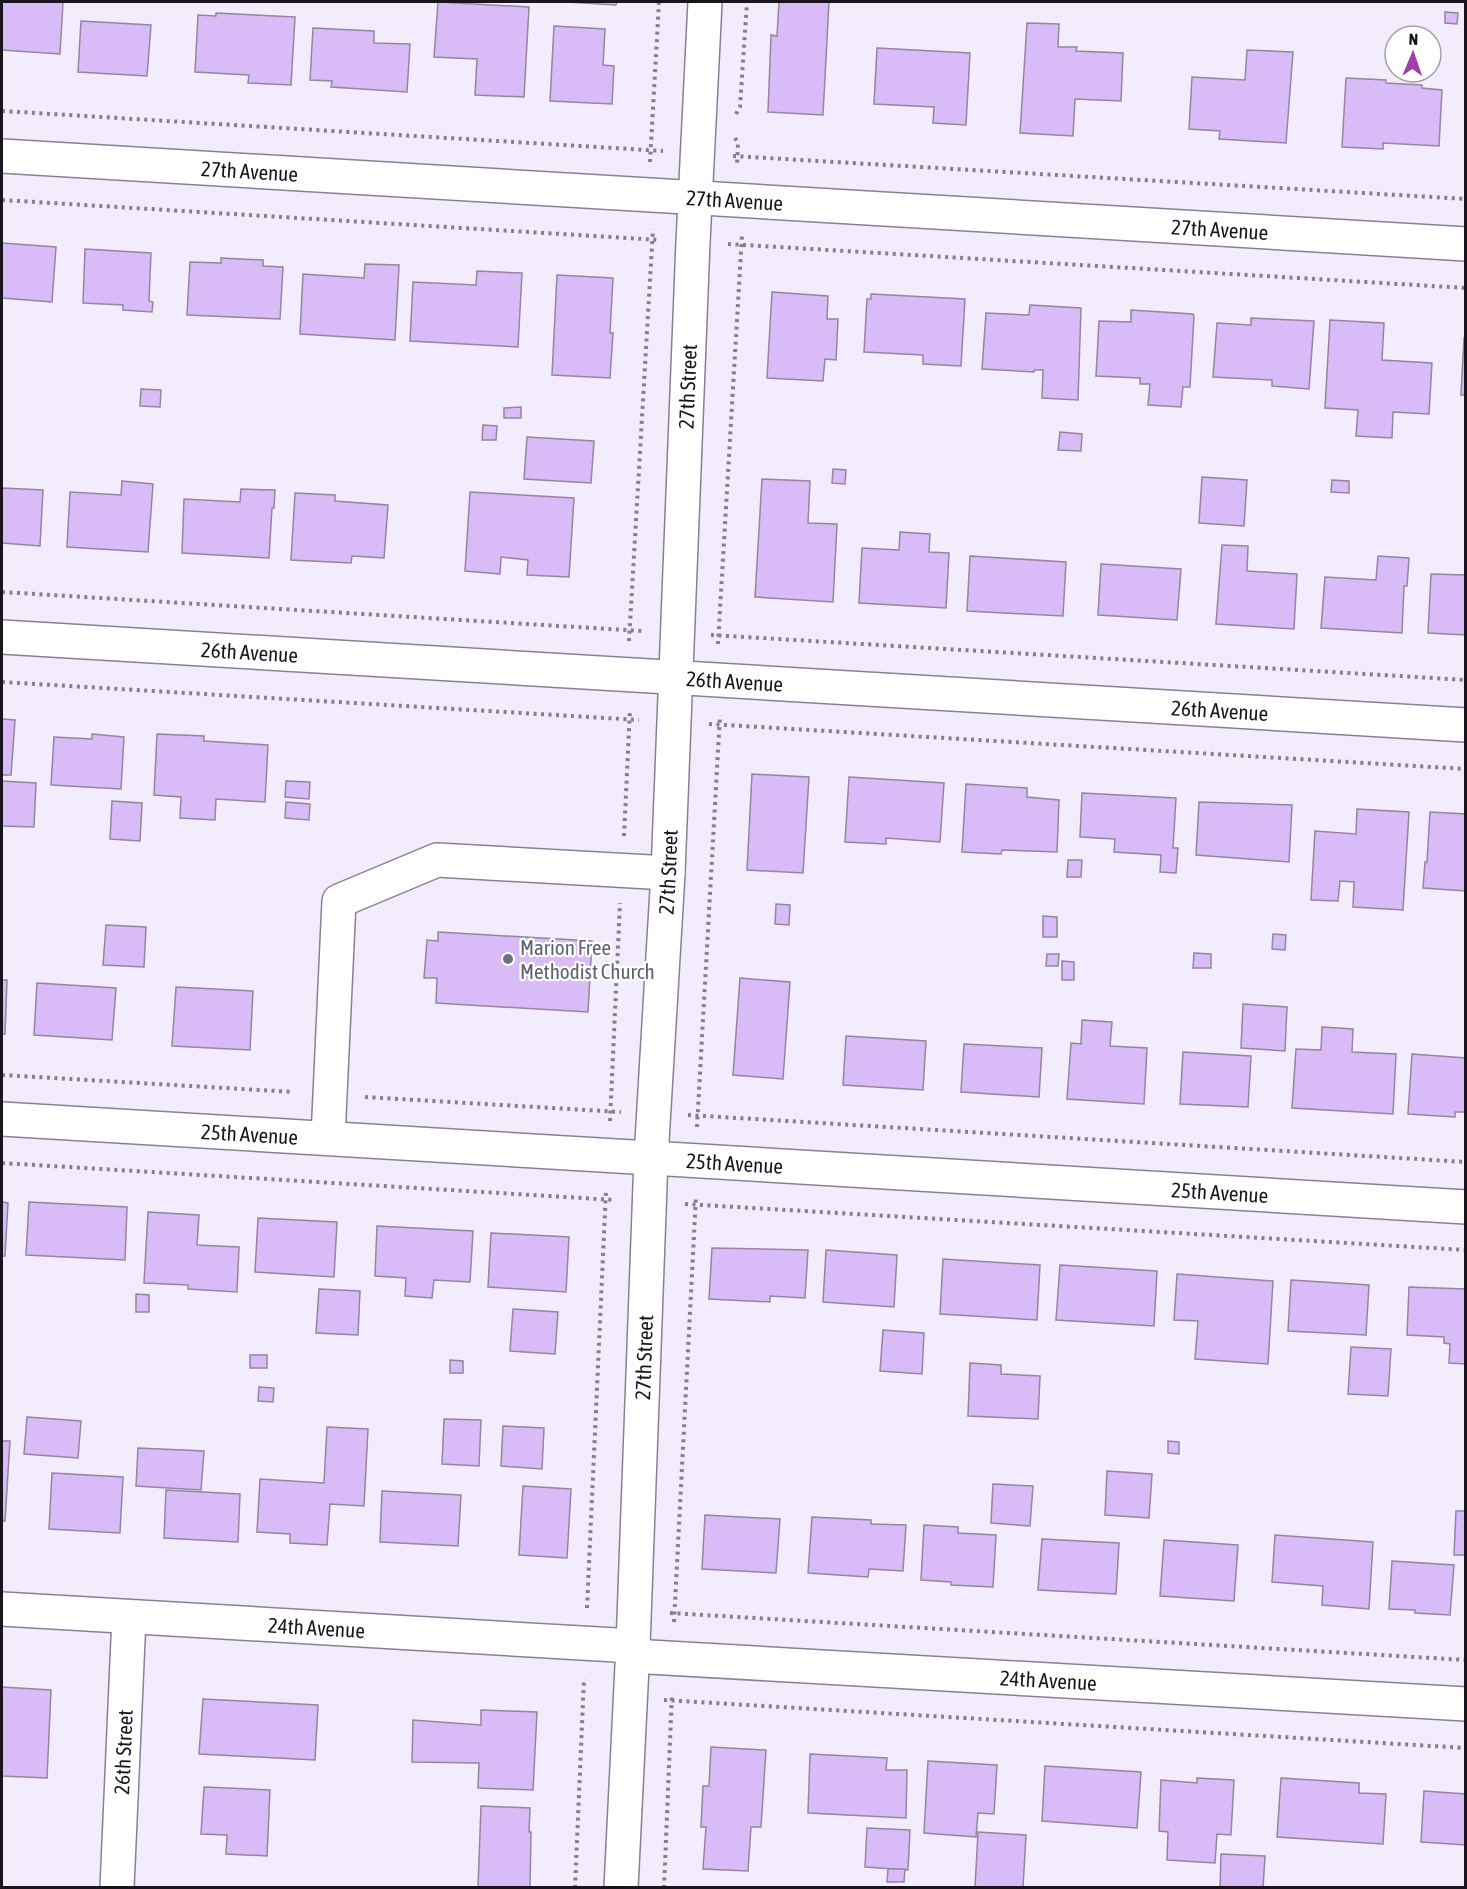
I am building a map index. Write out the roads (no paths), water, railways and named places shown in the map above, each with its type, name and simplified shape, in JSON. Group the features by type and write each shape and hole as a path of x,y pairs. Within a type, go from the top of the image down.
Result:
{"street":[{"name":"27th Street","path":"621,1887 651,1158 668,873 705,2"},
{"name":"27th Avenue","path":"2,156 1466,244"},
{"name":"26th Avenue","path":"2,637 1466,725"},
{"path":"328,1138 339,901 437,860 668,873"},
{"name":"25th Avenue","path":"2,1119 1466,1207"},
{"name":"24th Avenue","path":"2,1609 1466,1704"},
{"name":"26th Street","path":"117,1887 129,1617"}],"place":[{"name":"Marion Free Methodist Church","path":"508,959"}]}
